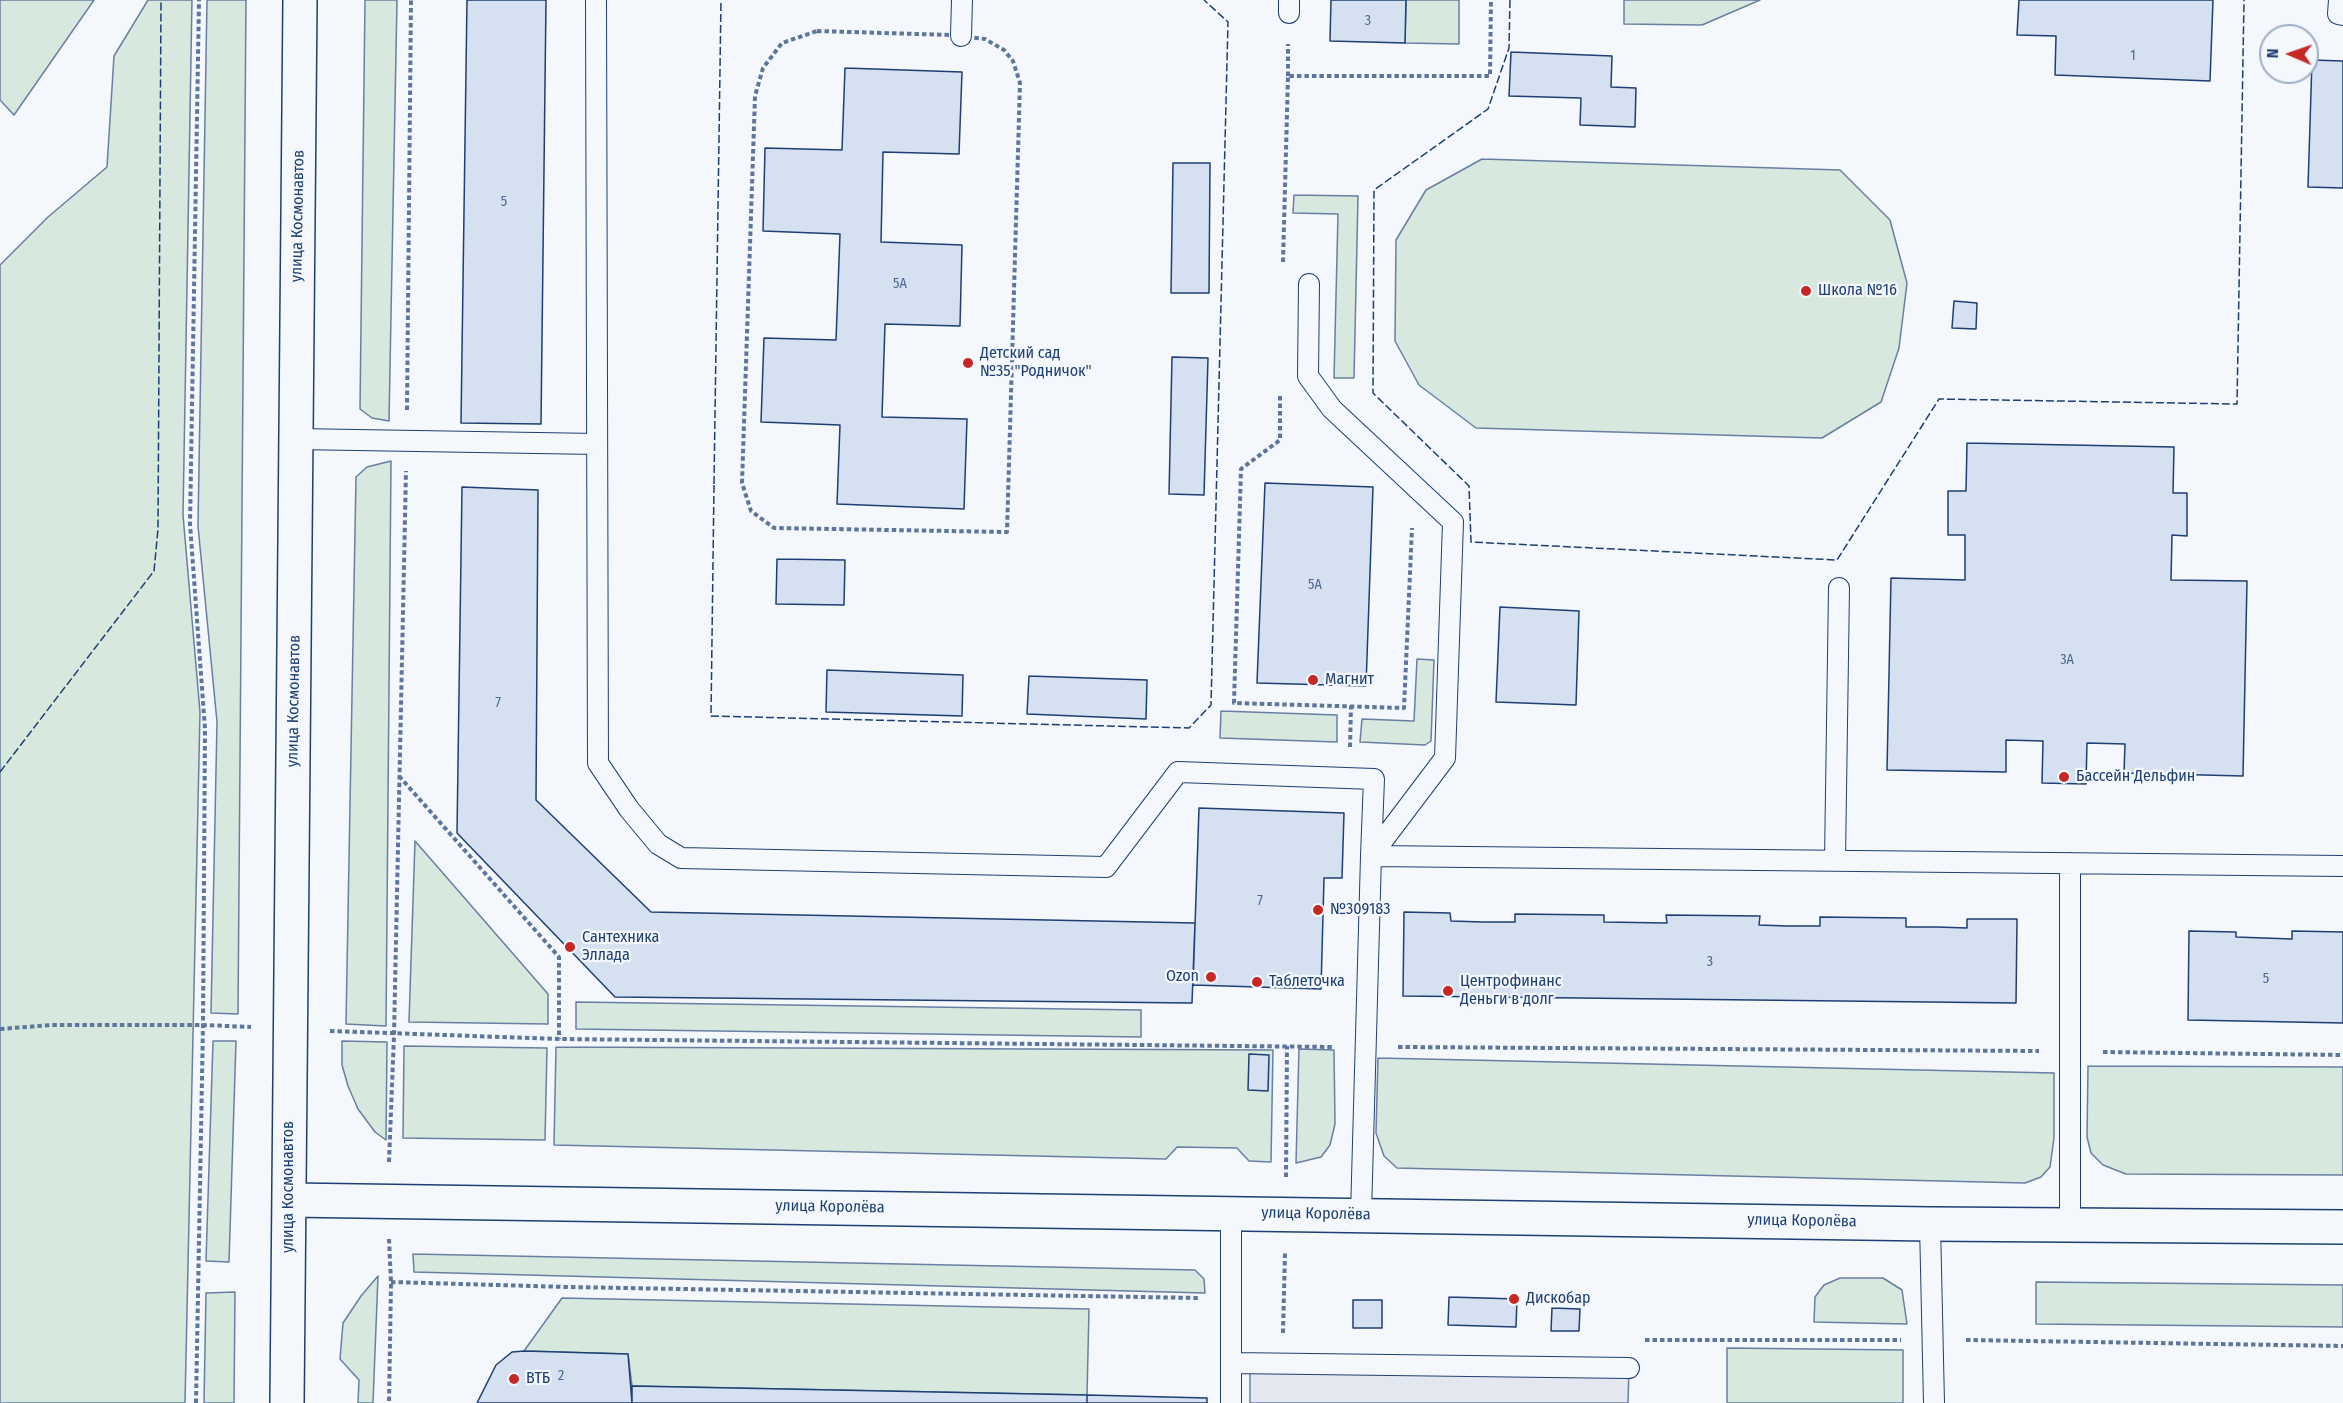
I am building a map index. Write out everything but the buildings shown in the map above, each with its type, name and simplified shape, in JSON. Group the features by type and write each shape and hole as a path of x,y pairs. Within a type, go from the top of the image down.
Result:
{"main road":[{"name":"улица Космонавтов","path":"287,1403 300,0"},
{"name":"улица Королёва","path":"290,1200 1930,1224 2343,1227"}],"lane":[{"path":"596,0 598,763 629,809 658,844 681,858 1106,867 1178,772 1374,779 1361,1214"},
{"path":"961,36 962,0"},
{"path":"2339,0 2338,14 2343,15"},
{"path":"1309,284 1308,376 1332,409 1453,522 1445,758 1371,856"},
{"path":"296,439 597,444"},
{"path":"1835,860 1839,588"},
{"path":"1371,856 2343,866"},
{"path":"2070,863 2070,1225"},
{"path":"1231,1213 1231,1403"},
{"path":"1930,1224 1934,1403"},
{"path":"1232,1364 1629,1368"}],"path":[{"path":"196,1403 206,729 190,524 199,0"},
{"path":"389,1403 391,1282 387,1202 394,1035 406,440 411,0"},
{"path":"817,31 961,36 985,39 1004,50 1013,61 1020,83 1007,532 774,528 751,512 742,483 755,96 763,68 782,43 817,31"},
{"path":"1349,778 1351,706 1404,708 1414,486"},
{"path":"398,775 559,957 559,1039"},
{"path":"0,1029 52,1025 203,1024 394,1035 559,1039 2343,1055"},
{"path":"391,1282 1231,1299 1283,1339"},
{"path":"1637,1340 1933,1340 2343,1346"}],"shaded area":[{"path":"0,0 94,0 14,115 0,100"},
{"path":"148,0 192,0 183,515 200,712 185,1403 0,1403 0,265 48,217 107,167 114,56"},
{"path":"207,0 246,0 238,1014 211,1013 217,722 198,526"},
{"path":"365,0 397,0 389,421 372,418 360,409"},
{"path":"1406,0 1459,0 1459,44 1405,43"},
{"path":"1624,0 1760,0 1702,25 1624,24"},
{"path":"1482,159 1840,170 1890,220 1907,283 1899,348 1881,402 1822,438 1476,428 1419,385 1395,341 1396,240 1426,190"},
{"path":"1294,195 1358,196 1354,378 1334,378 1338,214 1293,213"},
{"path":"391,461 386,1026 346,1024 356,477 367,467"},
{"path":"1417,659 1434,660 1431,741 1425,745 1360,742 1362,719 1414,721"},
{"path":"1221,711 1337,715 1337,742 1220,738"},
{"path":"415,841 548,994 548,1024 409,1022"},
{"path":"576,1002 1141,1010 1141,1037 576,1029"},
{"path":"213,1041 236,1041 229,1262 206,1261"},
{"path":"342,1041 387,1042 386,1140 375,1132 358,1109 342,1065"},
{"path":"404,1046 547,1048 545,1140 403,1138"},
{"path":"556,1047 1273,1050 1271,1162 1249,1161 1237,1148 1177,1147 1166,1159 554,1145"},
{"path":"1299,1049 1334,1050 1335,1124 1330,1145 1321,1157 1296,1163"},
{"path":"1378,1058 2054,1073 2054,1138 2050,1167 2041,1177 2025,1183 1397,1168 1384,1156 1376,1133"},
{"path":"2088,1066 2343,1067 2343,1175 2126,1174 2103,1165 2091,1153 2087,1137"},
{"path":"413,1254 1195,1270 1204,1279 1205,1293 414,1272"},
{"path":"378,1276 373,1403 358,1403 359,1380 340,1359 343,1323"},
{"path":"1840,1278 1883,1278 1902,1290 1907,1324 1814,1322 1815,1297 1824,1285"},
{"path":"2036,1282 2343,1285 2343,1327 2036,1324"},
{"path":"235,1292 234,1403 204,1403 206,1293"},
{"path":"562,1298 1089,1309 1087,1395 632,1386 628,1354 524,1351"},
{"path":"1727,1348 1903,1350 1903,1403 1727,1403"},
{"path":"1250,1364 1629,1368 1628,1403 1250,1403"}],"fence":[{"path":"0,772 154,571 158,529 161,0"},
{"path":"714,484 721,0"},
{"path":"714,485 711,716 1189,728 1211,705 1228,22 1204,0"},
{"path":"1510,0 1509,48 1488,109 1374,190 1373,393 1469,486 1471,542 1837,560 1939,399 2237,404 2244,0"}],"place":[{"name":"Школа №16","path":"1806,291"},
{"name":"Детский сад №35 \"Родничок\"","path":"968,363"},
{"name":"Магнит","path":"1313,680"},
{"name":"Бассейн Дельфин","path":"2064,777"},
{"name":"№309183","path":"1318,910"},
{"name":"Сантехника Эллада","path":"570,947"},
{"name":"Ozon","path":"1211,977"},
{"name":"Таблеточка","path":"1257,982"},
{"name":"Центрофинанс Деньги в долг","path":"1448,991"},
{"name":"Дискобар","path":"1514,1299"},
{"name":"ВТБ","path":"514,1379"}]}
